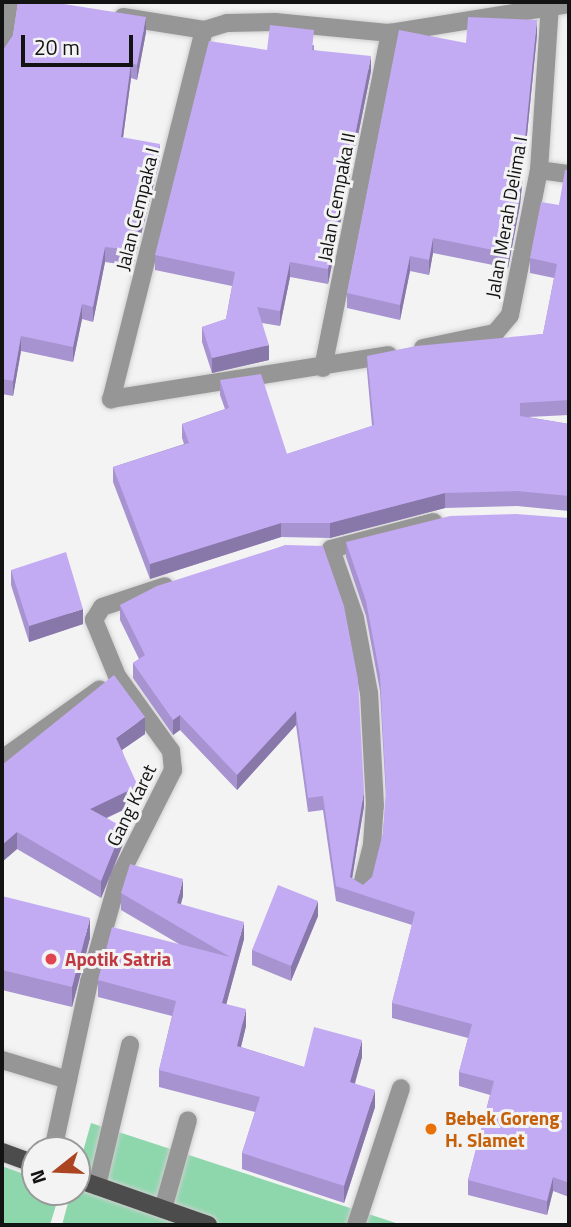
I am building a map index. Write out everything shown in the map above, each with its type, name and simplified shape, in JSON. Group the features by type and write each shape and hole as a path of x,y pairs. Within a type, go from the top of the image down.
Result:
{"main road":[{"path":"2,1152 21,1159"},
{"path":"91,1184 208,1225"}],"street":[{"path":"2,48 9,2"},
{"path":"98,13 204,30 227,23 275,22 390,33 569,4"},
{"name":"Jalan Merah Delima I","path":"111,399 323,368 495,333 504,327 510,315 539,170 550,6"},
{"name":"Jalan Cempaka I","path":"111,399 204,30"},
{"name":"Jalan Cempaka II","path":"323,368 390,33"},
{"path":"539,170 569,174"},
{"path":"309,547 331,549 448,519"},
{"path":"331,549 355,618 369,693 375,807 372,845 361,889"},
{"name":"Gang Karet","path":"56,1136 119,877 173,770 171,751 117,676 94,628 95,613 109,604 184,580"},
{"path":"2,759 117,676"},
{"path":"97,1186 130,1045"},
{"path":"2,1060 68,1080"},
{"path":"356,1225 401,1088"},
{"path":"163,1209 188,1120"}],"green space":[{"path":"91,1123 402,1225 62,1225 67,1206 91,1206 91,1136 87,1136"},
{"path":"2,1166 21,1173 21,1206 56,1206 50,1225 2,1225"}],"building":[{"path":"18,2 51,2 146,17 137,65 131,63 121,137 160,144 133,250 105,247 93,307 82,304 73,347 21,336 13,381 2,379 2,49 13,35"},
{"path":"468,17 537,20 520,190 508,253 433,238 429,260 410,256 400,305 347,293 399,30 466,43"},
{"path":"270,25 314,30 312,50 371,56 328,269 290,262 280,311 257,307 269,345 212,358 202,327 226,319 235,272 155,255 209,41 267,50"},
{"path":"565,170 569,170 569,400 520,403 520,416 569,424 569,496 517,491 445,493 330,523 281,523 150,564 113,467 189,443 182,424 229,408 220,380 261,374 287,454 374,425 367,356 416,346 543,334 557,264 530,258 541,202 559,205"},
{"path":"516,514 569,518 569,1183 553,1177 547,1201 468,1180 494,1081 459,1072 472,1024 392,1003 415,912 336,886 323,796 308,798 296,711 237,775 180,715 173,720 133,663 145,655 120,605 157,586 286,545 323,546 344,606 358,680 364,791 350,877 363,885 372,877 383,833 386,791 380,676 366,601 346,542 450,516"},
{"path":"66,552 83,609 29,626 11,570"},
{"path":"114,675 145,717 116,738 138,786 90,809 123,827 101,881 17,832 2,845 2,765"},
{"path":"130,864 183,879 177,903 244,922 222,1003 246,1009 237,1046 304,1067 314,1027 362,1040 350,1082 375,1090 344,1186 242,1153 260,1097 159,1070 176,1001 98,980 112,927 230,957 121,893"},
{"path":"278,885 318,901 291,966 252,950"},
{"path":"2,896 90,918 72,987 2,970"}],"place":[{"name":"Apotik Satria","path":"51,959"},
{"name":"Bebek Goreng H. Slamet","path":"431,1129"}]}
